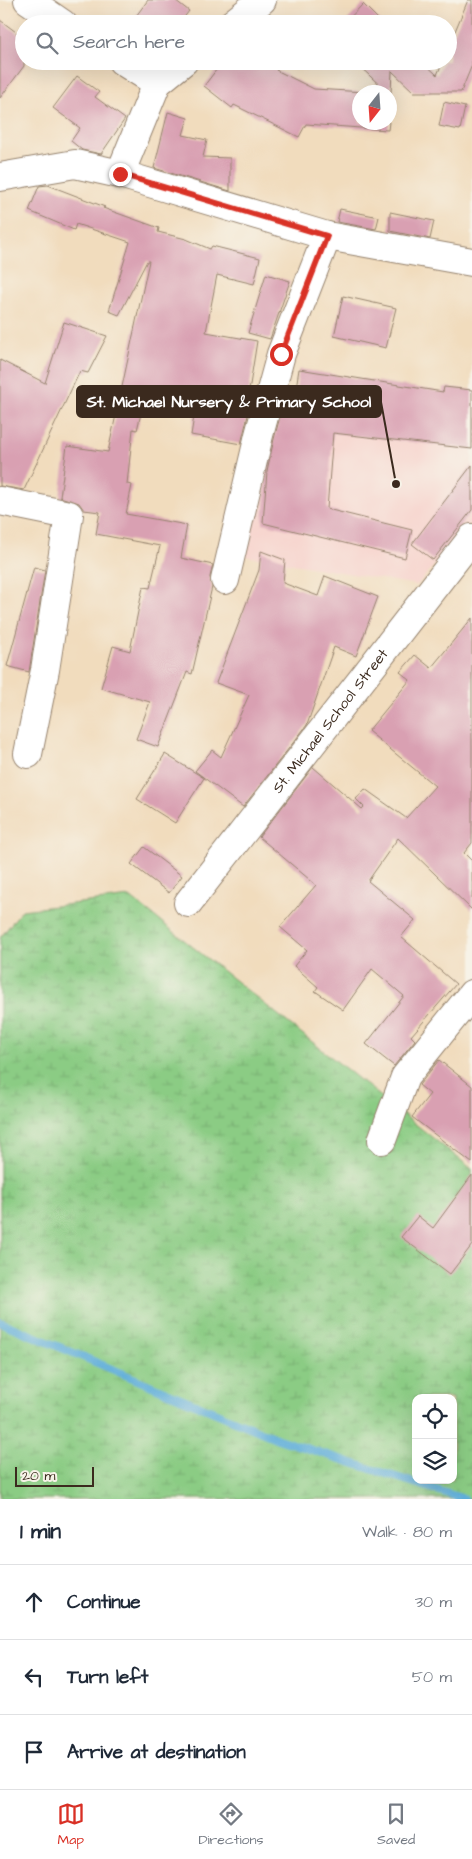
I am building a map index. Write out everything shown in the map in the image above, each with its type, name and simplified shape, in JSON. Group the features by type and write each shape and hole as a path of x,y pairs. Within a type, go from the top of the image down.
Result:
{"street":[{"path":"28,0 50,15"},
{"path":"243,15 262,0"},
{"path":"136,70 157,83"},
{"path":"120,174 157,83 173,70"},
{"path":"0,178 75,164 120,174 327,236 472,262"},
{"path":"225,580 259,435 281,354 327,236"},
{"path":"0,501 69,515 45,670 28,754"},
{"name":"St. Michael School Street","path":"188,903 472,538"},
{"path":"382,1140 405,1077 472,994"}],"shaded area":[{"path":"278,403 472,431 472,520 464,532 417,585 245,556 259,466"}],"green space":[{"path":"130,897 472,1169 472,1499 0,1499 0,938 22,910"}],"building":[{"path":"148,0 175,0 189,11 186,15 137,15"},
{"path":"468,0 472,0 472,65 461,92 414,92 392,71 391,85 380,85 364,70 432,70 437,75 439,70 457,70 457,26"},
{"path":"363,4 374,15 353,15"},
{"path":"0,20 15,31 15,70 21,70 0,98"},
{"path":"216,70 276,70 314,89 352,91 352,127 306,124 299,137 234,105 232,108 204,86"},
{"path":"77,76 99,92 95,97 125,119 101,154 82,150 71,141 80,128 53,108"},
{"path":"444,102 465,107 460,130 439,126"},
{"path":"168,112 188,118 183,135 207,140 203,157 230,158 230,191 154,168"},
{"path":"48,185 105,207 103,208 159,228 158,232 186,239 210,249 212,246 260,258 254,284 217,275 206,332 257,341 246,410 249,411 241,444 191,435 197,398 147,389 137,430 133,429 127,484 132,485 126,514 187,525 181,558 213,565 210,577 212,587 192,674 187,672 158,747 136,739 150,702 101,688 113,646 130,651 143,587 150,588 160,546 96,534 100,512 84,510 79,503 60,497 67,446 108,452 149,261 147,261 119,315 109,311 130,242 76,224 74,230 29,211 39,186"},
{"path":"340,209 379,217 376,229 337,222"},
{"path":"390,212 434,221 430,239 390,231"},
{"path":"266,274 290,281 270,339 248,333"},
{"path":"343,296 396,308 386,348 334,336"},
{"path":"64,322 107,336 88,373 80,371 24,490 0,486 0,360 45,383"},
{"path":"299,369 443,392 444,387 472,390 472,449 333,433 327,509 412,530 405,558 263,523 267,471 274,439 281,413 292,414"},
{"path":"472,465 472,510 433,560 412,544"},
{"path":"261,551 285,560 283,583 318,596 325,576 378,597 356,656 334,647 307,725 243,807 195,771 212,750 221,757 249,695 216,683 259,570"},
{"path":"34,567 45,570 29,672 7,666"},
{"path":"472,618 472,843 464,853 472,861 472,910 398,838 368,881 415,920 401,937 456,984 411,1036 415,1040 394,1066 366,1044 404,996 372,969 343,1010 315,991 318,987 294,966 307,950 280,927 316,885 259,837 313,767 362,809 364,807 356,799 365,789 406,818 435,786 368,731 410,680 400,672 415,655 431,668"},
{"path":"165,754 204,778 175,823 137,799"},
{"path":"144,847 182,876 169,893 131,864"},
{"path":"439,1060 472,1086 472,1163 412,1117 430,1094 419,1085"},
{"path":"472,1175 472,1245 450,1274 401,1237 418,1216 433,1228"}],"waterway":[{"path":"0,1322 278,1439 464,1499"}],"place":[{"name":"St. Michael Nursery & Primary School","path":"396,484"}],"route":[{"path":"120,174 327,236 281,354"}]}
